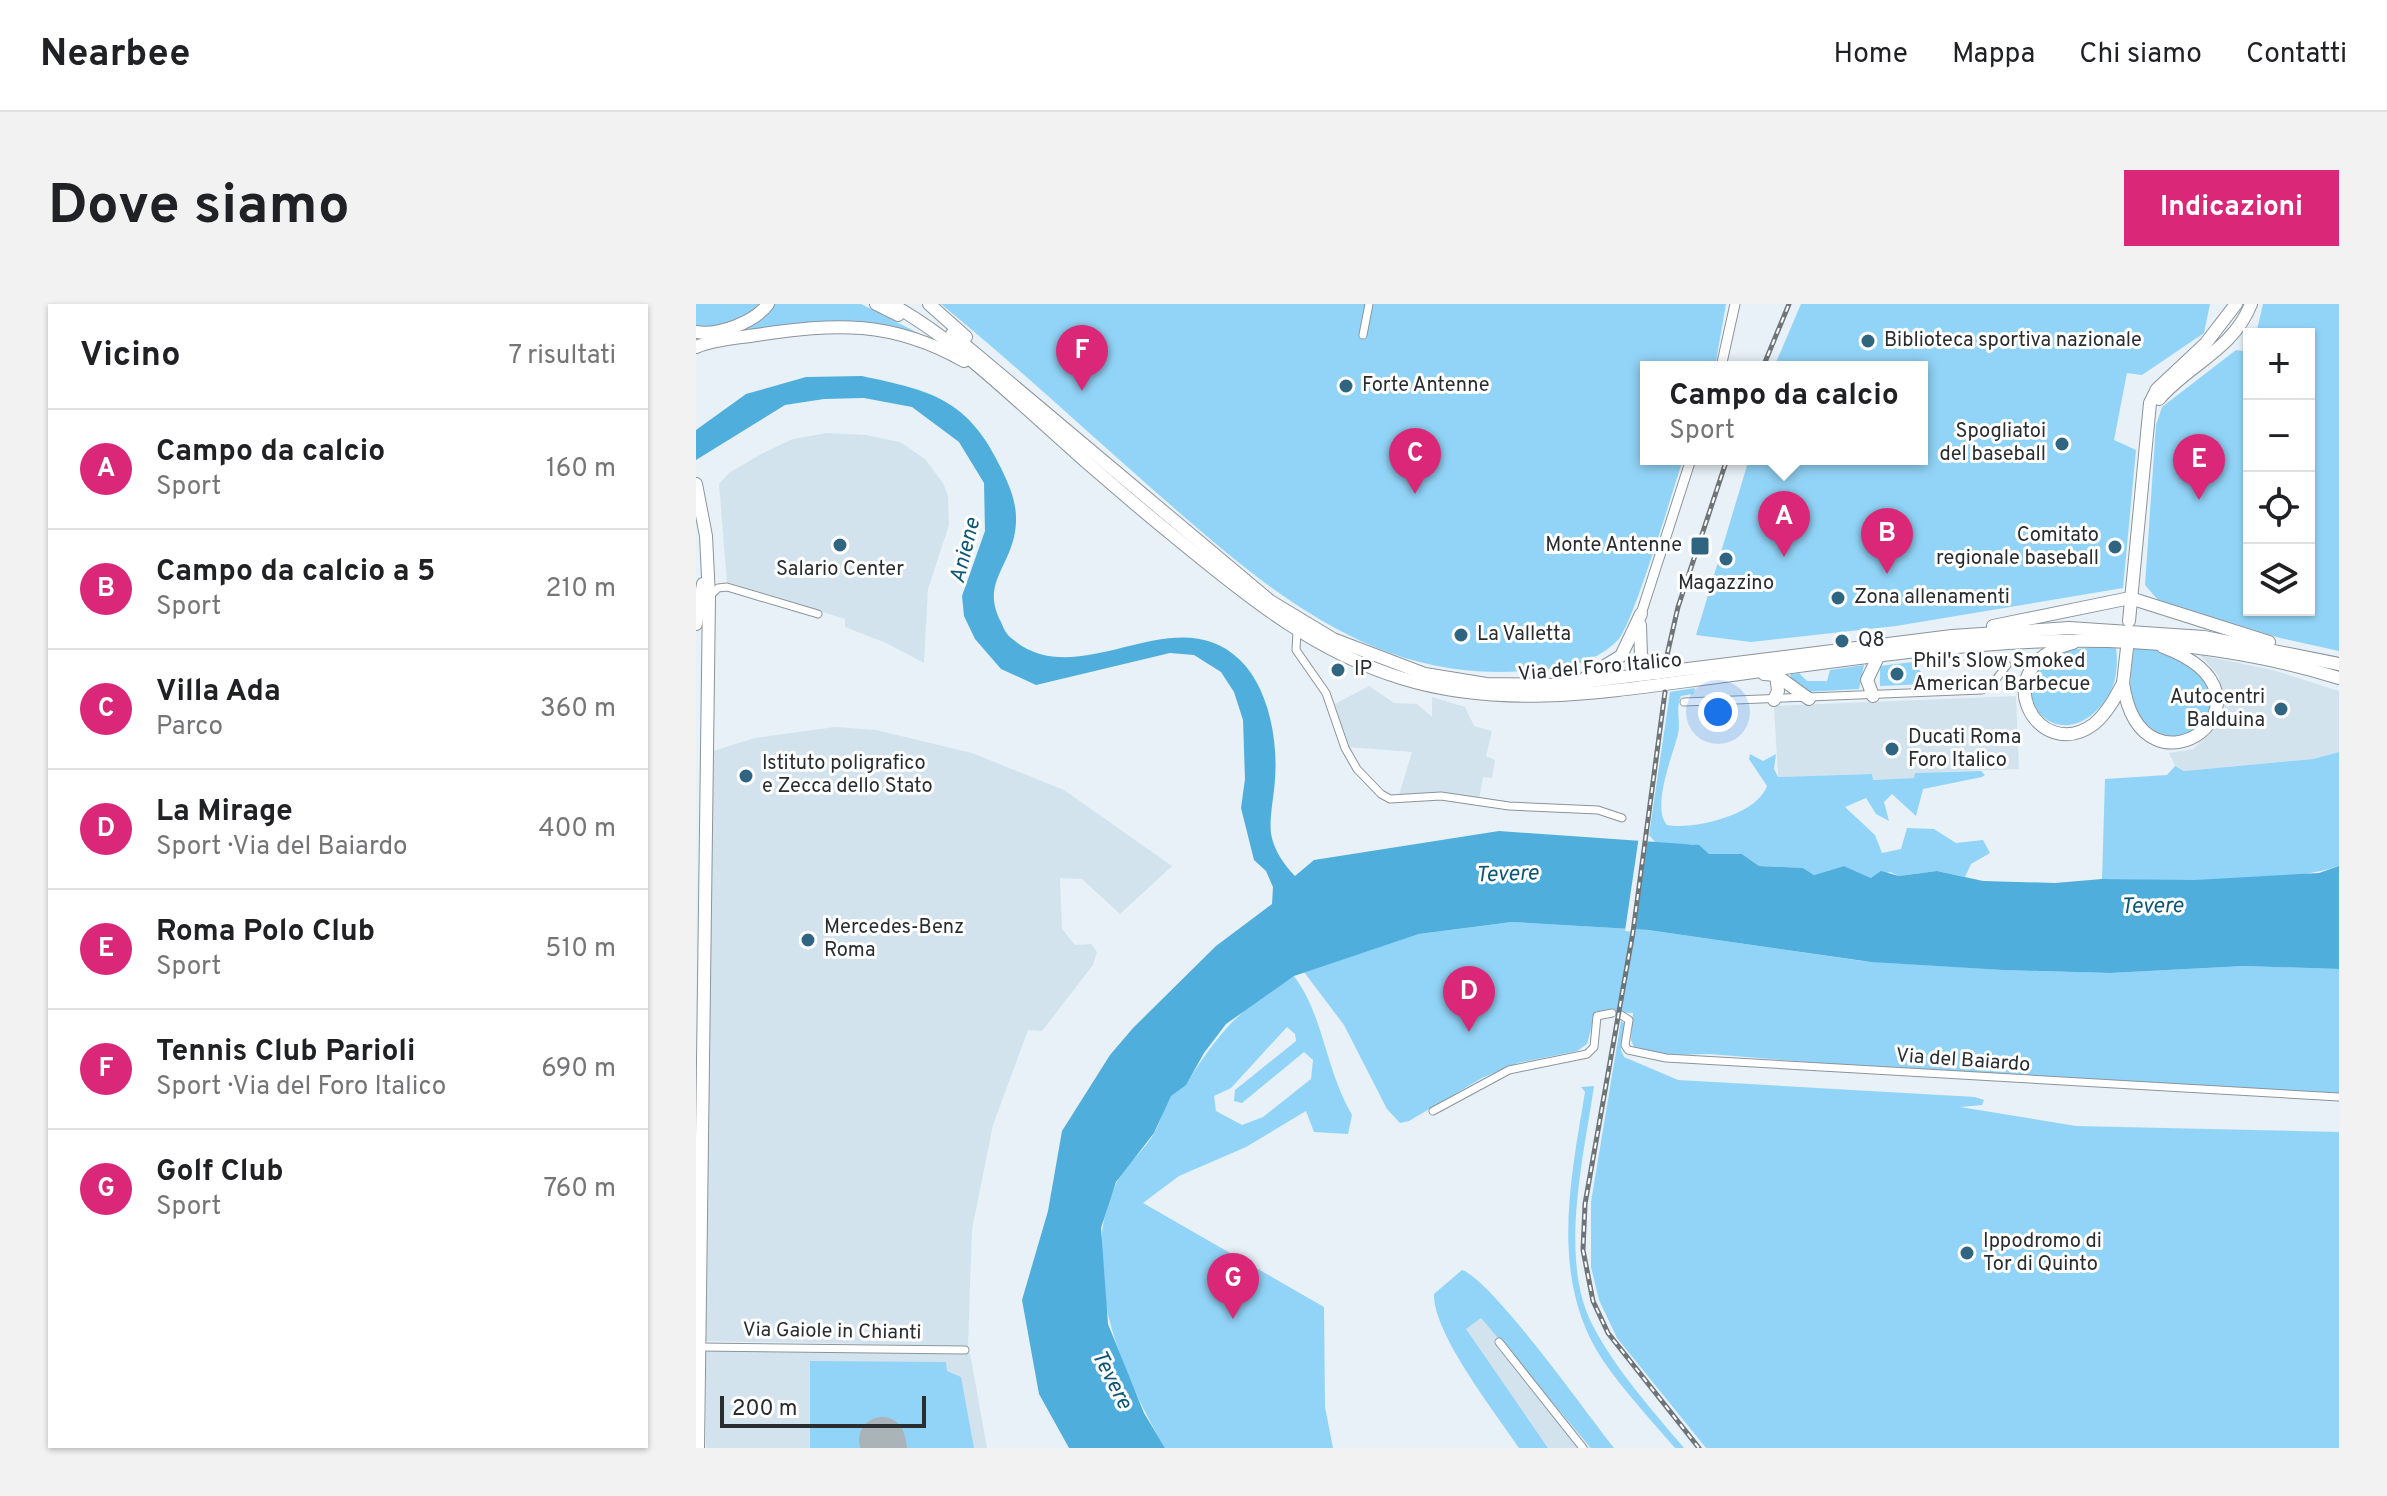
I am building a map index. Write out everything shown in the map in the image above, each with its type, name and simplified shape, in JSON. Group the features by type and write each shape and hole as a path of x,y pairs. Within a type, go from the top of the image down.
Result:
{"main road":[{"path":"696,332 718,331 755,316 768,304"},
{"path":"876,304 943,337"},
{"name":"Via del Foro Italico","path":"891,304 943,337 988,374 1146,514 1251,601 1297,631 1389,674 1476,694 1565,696 2008,641 2096,638 2245,655 2339,678"},
{"name":"Via del Foro Italico","path":"907,304 984,357 1236,574 1318,631 1366,653 1425,674 1502,685 1568,684 1952,636 2046,629 2122,630 2204,637 2339,664"},
{"path":"926,304 943,316 984,357"},
{"path":"2129,621 2147,414 2155,392 2236,304"},
{"path":"2147,440 2160,397 2234,334 2251,304"},
{"path":"2226,318 2226,327 2234,334"},
{"path":"696,347 816,327 871,327 922,340 988,374"},
{"path":"696,484 705,528 709,597 698,1448"},
{"path":"696,624 707,561"},
{"path":"1952,636 2130,598 2247,634 2302,655"},
{"path":"1568,684 1618,659 1641,614"},
{"path":"1641,614 1640,653 1658,673"},
{"path":"2096,638 2057,648 2032,667 2024,693 2031,716 2052,730 2082,730 2102,716 2123,683 2132,644 2181,654 2200,667 2215,690 2215,716 2193,739 2178,743 2162,741 2137,722 2125,697 2123,683"},
{"path":"1873,696 1867,680 1878,657"},
{"path":"1739,674 1776,675 1809,699"},
{"path":"1774,700 1778,691 1776,675"},
{"path":"696,781 707,749"}],"street":[{"path":"1363,335 1369,304"},
{"path":"1722,361 1735,304"},
{"path":"1641,614 1689,465"},
{"path":"709,597 718,588 727,587 818,614"},
{"path":"1297,631 1296,650 1326,693 1345,748 1357,769 1381,794 1390,799 1441,796 1509,806 1598,810 1622,818"},
{"name":"Via del Foro Italico","path":"1684,702 1984,690 2007,665"},
{"name":"Via del Baiardo","path":"1433,1111 1509,1070 1587,1054 1594,1047 1597,1015 1616,1014 1629,1020 1625,1045 1628,1050 1666,1058 2339,1097"},
{"path":"1499,1342 1583,1448"},
{"name":"Via Gaiole in Chianti","path":"700,1347 965,1350"}],"shaded area":[{"path":"696,304 764,304 732,322 696,327"},
{"path":"773,304 861,304 918,333 882,325 834,321 728,334"},
{"path":"941,304 1726,304 1716,361 1640,361 1640,465 1681,465 1624,630 1608,649 1586,661 1523,671 1467,670 1415,661 1366,643 1319,619 1232,558"},
{"path":"1801,304 2210,304 2204,333 2142,375 2127,373 2114,440 2136,450 2123,588 1896,626 1751,642 1696,635 1747,465 1928,465 1928,361 1777,361"},
{"path":"2263,304 2339,304 2339,651 2280,638 2158,600 2145,585 2156,425 2162,407 2236,350 2243,351 2243,616 2315,616 2315,328 2257,328"},
{"path":"827,433 866,435 900,442 925,459 943,483 948,496 949,525 928,589 924,663 886,643 845,627 845,619 727,582 719,484 729,473 761,454 793,439"},
{"path":"2148,646 2184,659 2206,684 2212,705 2210,715 2195,732 2171,740 2144,722 2137,712 2130,691 2134,647"},
{"path":"2116,647 2114,681 2108,696 2097,710 2075,724 2056,724 2040,714 2032,698 2032,680 2045,662 2072,650"},
{"name":"Autocentri Balduina","path":"2200,655 2273,670 2339,691 2339,752 2313,759 2184,771 2175,766 2169,753 2193,749 2221,723 2224,696 2218,675"},
{"path":"1913,662 1925,677 1926,684 1880,686 1880,666"},
{"path":"1864,665 1859,689 1806,692 1792,682 1790,674 1799,673 1807,681 1827,681 1830,670"},
{"path":"1369,686 1394,703 1417,704 1432,717 1432,697 1465,707 1474,726 1492,731 1486,756 1495,760 1492,778 1483,777 1479,799 1399,795 1412,752 1347,747 1335,704"},
{"path":"1695,688 1693,694 1681,696 1679,701 1678,734 1662,794 1661,806 1667,825 1708,823 1751,805 1767,786 1749,759 1750,754 1763,761 1776,754 1774,769 1778,777 1872,774 1873,780 1914,778 1915,773 1981,771 1985,775 1982,777 1923,789 1916,816 1892,794 1884,802 1889,821 1876,814 1866,798 1845,807 1875,835 1882,853 1901,849 1907,828 1934,829 1956,843 1983,840 1990,853 1971,864 1965,877 1937,871 1899,876 1890,872 1871,878 1844,866 1814,875 1803,868 1759,866 1742,854 1709,854 1693,844 1657,844 1649,835 1670,692"},
{"path":"2016,696 2019,769 1915,773 1915,778 1872,780 1872,774 1778,777 1774,706"},
{"path":"835,727 876,730 972,753 1064,790 1172,866 1120,914 1082,879 1060,878 1062,929 1075,945 1091,944 1097,952 1093,965 1042,1031 1028,1030 993,1125 972,1229 968,1346 704,1341 713,751 755,738"},
{"path":"2339,752 2339,866 2285,877 2254,879 2102,879 2105,779 2167,775 2175,766 2184,771 2313,759"},
{"path":"1512,922 1648,930 1862,961 2002,970 2110,973 2244,966 2339,969 2339,1093 1904,1070 1709,1054 1669,1055 1634,1047 1631,1040 1633,1013 1596,1011 1587,1044 1577,1051 1518,1063 1482,1078 1409,1121 1400,1123 1387,1109 1344,1025 1304,972 1419,934"},
{"path":"1294,976 1312,1008 1336,1080 1352,1115 1348,1134 1314,1132 1306,1111 1246,1147 1179,1176 1143,1203 1324,1307 1325,1407 1333,1448 1165,1448 1134,1388 1109,1320 1101,1250 1105,1216 1116,1184 1152,1137 1170,1097 1186,1083 1222,1033","holes":["1287,1027 1295,1034 1296,1041 1235,1090 1234,1101 1242,1103 1304,1052 1313,1060 1311,1079 1263,1117 1242,1125 1216,1111 1214,1096 1231,1088"]},
{"name":"Ippodromo di Tor di Quinto","path":"1621,1021 1625,1024 1621,1050 1624,1057 1678,1080 1975,1097 1984,1100 1982,1105 1960,1107 2076,1126 2339,1132 2339,1448 1706,1448 1617,1338 1599,1300 1591,1267 1591,1202"},
{"path":"1594,1086 1580,1175 1575,1240 1583,1300 1593,1326 1612,1358 1684,1448 1675,1448 1604,1362 1587,1331 1576,1298 1568,1231 1570,1196 1585,1092 1581,1087"},
{"path":"1462,1270 1495,1297 1614,1448 1591,1448 1481,1318 1466,1329 1548,1448 1519,1448 1454,1351 1436,1311 1434,1294"},
{"path":"1481,1318 1594,1448 1548,1448 1465,1329"},
{"path":"706,1350 970,1353 987,1448 706,1448"},
{"path":"810,1361 946,1362 947,1371 961,1377 974,1448 901,1448 897,1430 864,1436 866,1448 810,1448"}],"water":[{"name":"Tevere","path":"862,376 909,387 945,402 975,427 988,445 1009,485 1015,509 1014,537 997,579 994,598 1002,624 1010,637 1037,653 1065,657 1095,654 1156,640 1185,638 1214,643 1240,660 1258,685 1270,716 1276,764 1271,834 1280,857 1295,876 1314,860 1499,831 1699,845 1709,854 1742,854 1759,866 1803,868 1814,875 1844,866 1871,878 1881,871 1899,876 1937,871 1983,881 2195,880 2319,873 2339,866 2339,969 2244,966 2110,973 2002,970 1871,962 1648,930 1512,922 1419,934 1294,976 1226,1024 1204,1053 1186,1085 1171,1096 1154,1133 1116,1182 1101,1228 1108,1324 1144,1413 1165,1448 1069,1448 1039,1394 1022,1300 1048,1211 1062,1131 1110,1055 1133,1028 1216,946 1272,904 1273,887 1266,871 1254,860 1241,808 1245,779 1243,720 1234,692 1221,672 1194,655 1170,653 1036,685 1001,669 975,639 964,616 962,596 985,531 984,483 959,442 912,407 864,398 824,399 785,405 696,460 696,430 746,394 806,377"}],"pier":[{"path":"1639,836 1648,836 1635,932 1625,931"}],"runway":[{"path":"882,1440 884,1448"}],"railway":[{"path":"1765,361 1789,304"},
{"path":"1665,664 1678,607 1725,465"},
{"path":"1665,692 1633,932 1585,1204 1583,1250 1593,1301 1608,1333 1699,1448"}],"place":[{"name":"Biblioteca sportiva nazionale","path":"1868,341"},
{"name":"Forte Antenne","path":"1346,386"},
{"name":"Tennis Club Parioli","path":"1082,391"},
{"name":"Spogliatoi del baseball","path":"2062,444"},
{"name":"Villa Ada","path":"1415,494"},
{"name":"Roma Polo Club","path":"2199,500"},
{"name":"Salario Center","path":"840,545"},
{"name":"Monte Antenne","path":"1700,546"},
{"name":"Comitato regionale baseball","path":"2115,547"},
{"name":"Campo da calcio","path":"1784,557"},
{"name":"Magazzino","path":"1726,559"},
{"name":"Campo da calcio a 5","path":"1887,574"},
{"name":"Zona allenamenti","path":"1838,598"},
{"name":"La Valletta","path":"1461,635"},
{"name":"Q8","path":"1842,641"},
{"name":"IP","path":"1338,670"},
{"name":"Phil's Slow Smoked American Barbecue","path":"1897,674"},
{"name":"Autocentri Balduina","path":"2281,709"},
{"name":"Ducati Roma Foro Italico","path":"1892,749"},
{"name":"Istituto poligrafico e Zecca dello Stato","path":"746,776"},
{"name":"Mercedes-Benz Roma","path":"808,940"},
{"name":"La Mirage","path":"1469,1032"},
{"name":"Ippodromo di Tor di Quinto","path":"1967,1253"},
{"name":"Golf Club","path":"1233,1319"}],"water label":[{"name":"Aniene","path":"966,551"}]}
